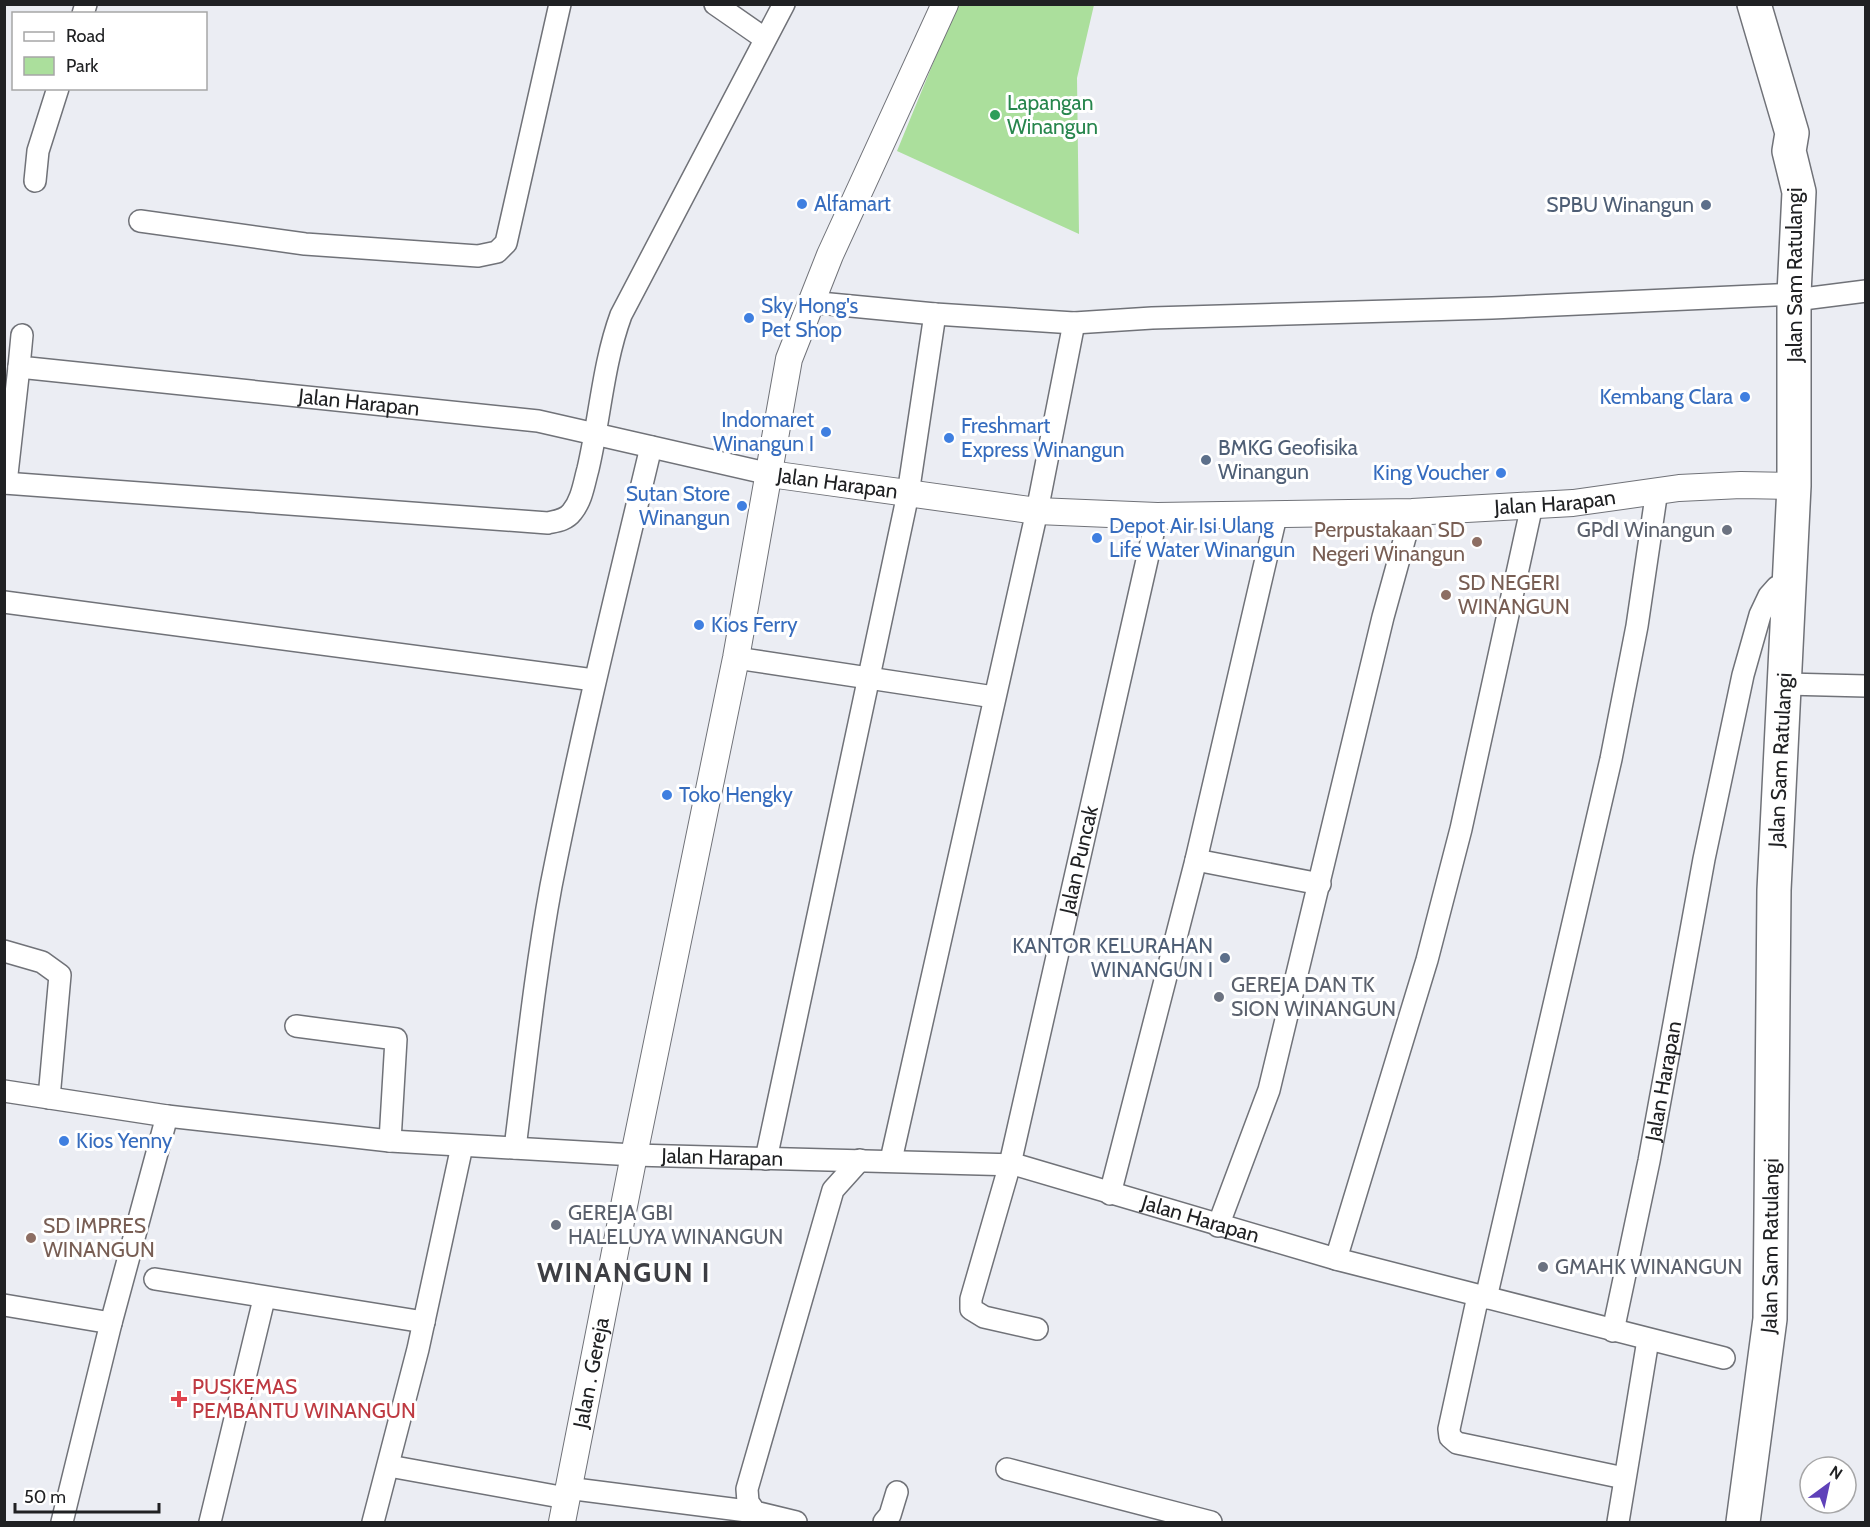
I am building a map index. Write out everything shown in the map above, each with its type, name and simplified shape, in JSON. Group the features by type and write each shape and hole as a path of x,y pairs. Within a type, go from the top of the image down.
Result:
{"highway":[{"name":"Jalan Sam Ratulangi","path":"1743,1522 1770,1319 1774,890 1794,486 1794,297 1799,192 1789,151 1792,133 1754,4"}],"street":[{"path":"140,221 305,244 471,255 497,252 506,243 548,48 560,4"},
{"path":"715,4 764,38"},
{"path":"22,335 5,483 548,523 564,519 573,511 582,493 596,434 609,356 621,315 764,38 784,4"},
{"name":"Jalan . Gereja","path":"565,1503 736,658 770,474 785,373 809,302 945,4"},
{"path":"35,181 38,151 57,90"},
{"path":"809,302 935,314 1074,323 1152,318 1794,297 1866,291"},
{"path":"766,1159 908,494 935,314"},
{"path":"891,1160 1037,511 1074,323"},
{"name":"Jalan Harapan","path":"19,367 538,421 770,474 1037,511 1157,516 1276,516 1412,512 1573,503 1657,490 1741,485 1794,486"},
{"path":"515,1148 543,934 594,680 651,447"},
{"path":"1624,1478 1457,1443 1450,1437 1449,1429 1611,759 1637,626 1657,490"},
{"path":"1336,1259 1418,994 1452,861 1532,505"},
{"path":"1218,1226 1269,1090 1383,617 1412,512"},
{"name":"Jalan Puncak","path":"1037,1329 984,1317 971,1310 970,1305 1010,1164 1157,516"},
{"path":"1110,1194 1196,860 1276,516"},
{"name":"Jalan Harapan","path":"4,1090 167,1116 390,1141 634,1155 1010,1164 1336,1259 1613,1331 1649,1161 1704,859 1743,675 1760,615 1769,596 1777,586 1790,582"},
{"path":"4,602 594,680"},
{"path":"736,658 994,697"},
{"path":"1786,684 1866,686"},
{"path":"1196,860 1320,884"},
{"path":"4,951 42,962 57,970 60,975 49,1098"},
{"path":"296,1026 392,1037 398,1041 390,1141"},
{"path":"62,1522 111,1323 167,1116"},
{"path":"374,1522 424,1322 462,1146"},
{"path":"818,1160 833,1190"},
{"path":"754,1512 748,1502 748,1480 833,1190 860,1160"},
{"path":"155,1279 264,1299 424,1322"},
{"path":"210,1522 264,1299"},
{"path":"4,1305 111,1323"},
{"path":"1613,1331 1724,1358"},
{"path":"1618,1522 1648,1340"},
{"path":"389,1466 565,1503 754,1512 796,1522"},
{"path":"1007,1470 1211,1522"},
{"path":"888,1520 897,1492"}],"green space":[{"name":"Lapangan Winangun","path":"957,5 1094,5 1077,78 1079,234 897,151"}],"place":[{"name":"Lapangan Winangun","path":"995,115"},
{"name":"Alfamart","path":"802,204"},
{"name":"SPBU Winangun","path":"1706,205"},
{"name":"Sky Hong's Pet Shop","path":"749,318"},
{"name":"Kembang Clara","path":"1745,397"},
{"name":"Indomaret Winangun I","path":"826,432"},
{"name":"Freshmart Express Winangun","path":"949,438"},
{"name":"BMKG Geofisika Winangun","path":"1206,460"},
{"name":"King Voucher","path":"1501,473"},
{"name":"Sutan Store Winangun","path":"742,506"},
{"name":"GPdI Winangun","path":"1727,530"},
{"name":"Depot Air Isi Ulang Life Water Winangun","path":"1097,538"},
{"name":"Perpustakaan SD Negeri Winangun","path":"1477,542"},
{"name":"SD NEGERI WINANGUN","path":"1446,595"},
{"name":"Kios Ferry","path":"699,625"},
{"name":"Toko Hengky","path":"667,795"},
{"name":"KANTOR KELURAHAN WINANGUN I","path":"1225,958"},
{"name":"GEREJA DAN TK SION WINANGUN","path":"1219,997"},
{"name":"Kios Yenny","path":"64,1141"},
{"name":"GEREJA GBI HALELUYA WINANGUN","path":"556,1225"},
{"name":"SD IMPRES WINANGUN","path":"31,1238"},
{"name":"GMAHK WINANGUN","path":"1543,1267"},
{"name":"PUSKEMAS PEMBANTU WINANGUN","path":"179,1399"}],"district":[{"name":"WINANGUN I","path":"624,1273"}]}
